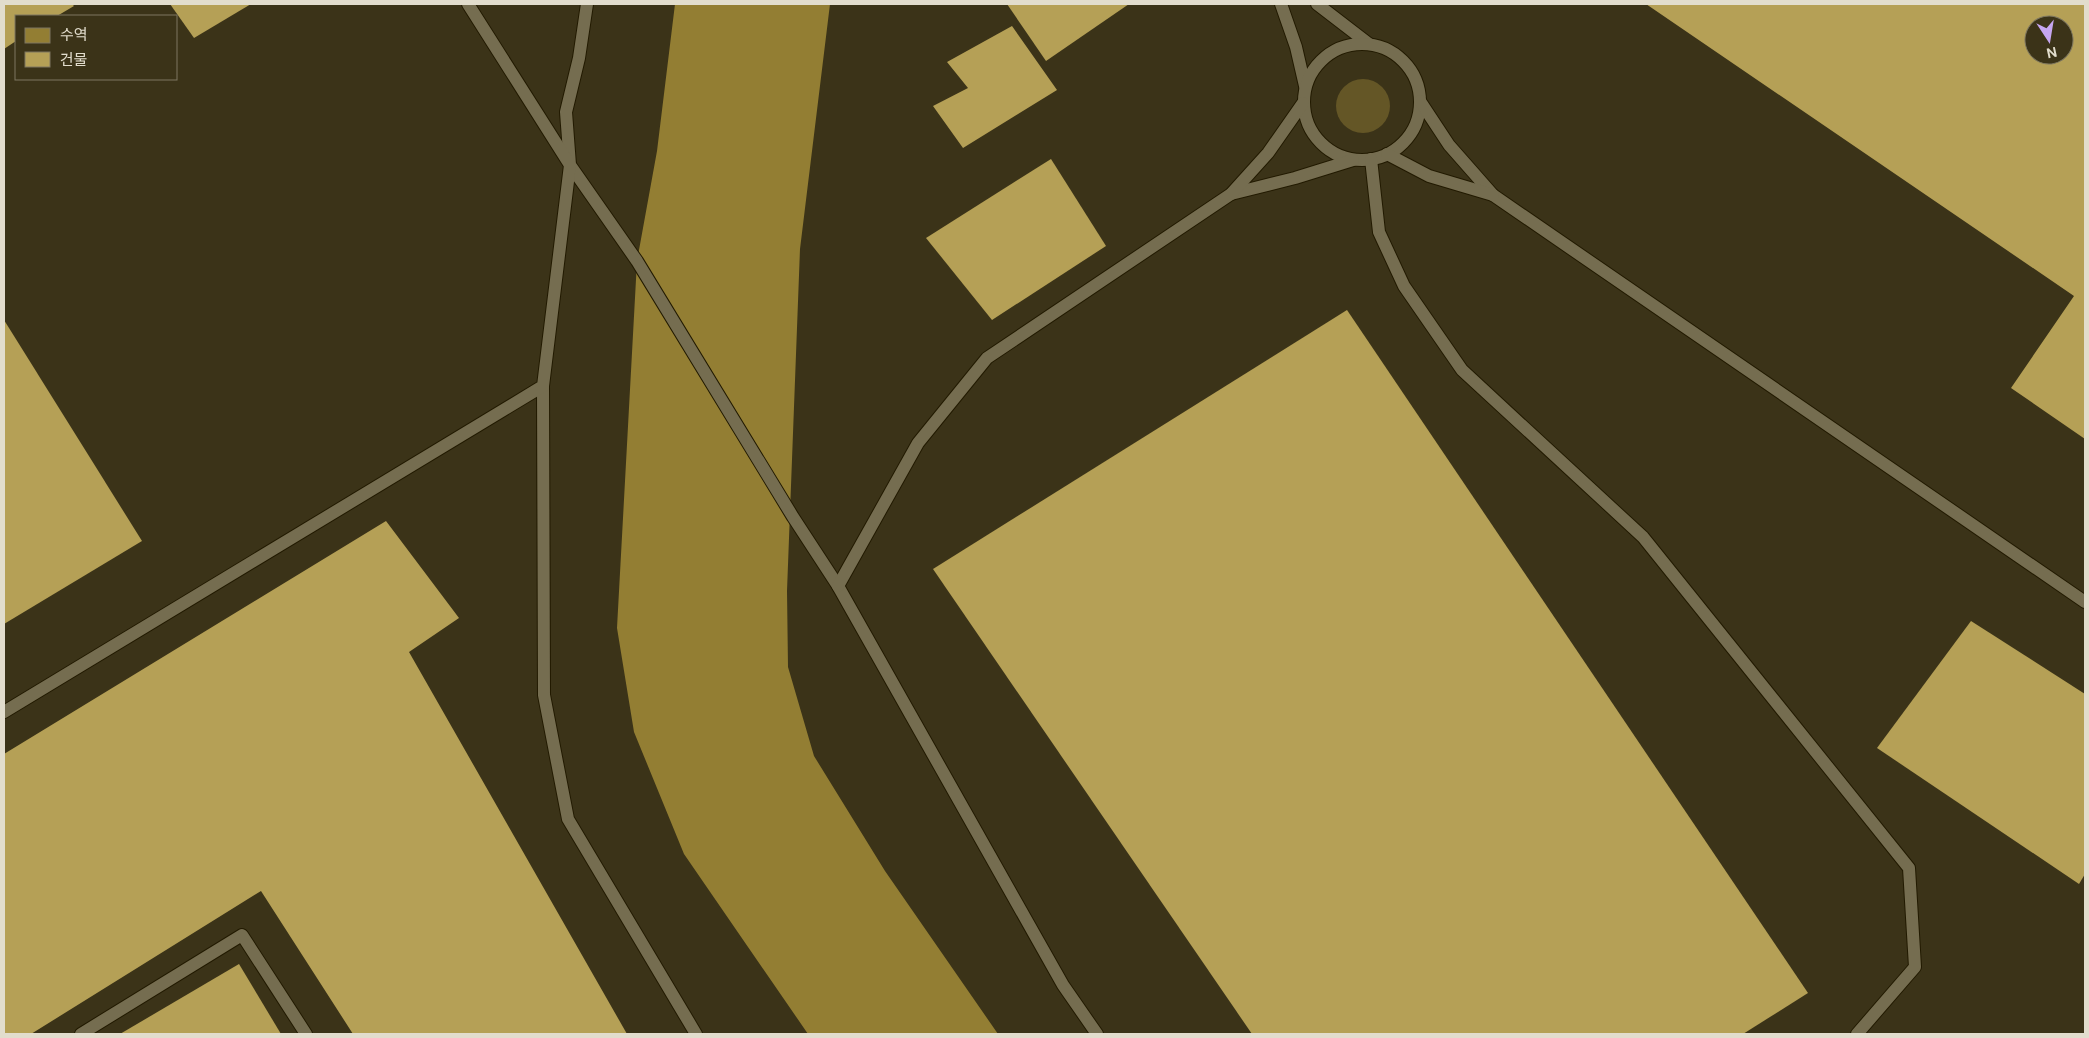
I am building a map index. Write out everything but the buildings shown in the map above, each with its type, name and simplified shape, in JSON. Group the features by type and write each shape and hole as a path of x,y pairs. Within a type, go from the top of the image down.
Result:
{"lane":[{"path":"468,4 570,165 637,261 838,586 1063,985 1097,1034"},
{"path":"587,4 579,58 566,112 570,165 543,386 544,696 568,819 696,1034"},
{"path":"1281,4 1296,48 1305,86"},
{"path":"1230,194 1295,178 1354,160 1371,159 1387,154 1401,146 1412,132 1418,118 1420,101 1418,85 1411,69 1392,53 1369,44 1318,4"},
{"path":"1354,160 1338,155 1324,146 1313,134 1306,119 1303,103 1305,86 1312,70 1323,58 1337,49 1353,44 1369,44"},
{"path":"1420,101 1449,145 1493,196 2085,602"},
{"path":"838,586 918,443 987,358 1230,194 1268,153 1303,103"},
{"path":"1387,154 1429,176 1493,196"},
{"path":"1371,159 1379,232 1404,286 1462,370 1643,537 1909,868 1916,966 1857,1034"},
{"path":"4,712 543,386"},
{"path":"81,1034 242,935 306,1034"}],"shaded area":[{"path":"1363,79 1373,81 1382,87 1388,96 1390,106 1388,116 1382,125 1373,131 1363,133 1353,131 1344,125 1338,116 1336,106 1338,96 1344,87 1353,81"}],"water":[{"path":"675,4 830,4 800,249 787,591 788,667 814,756 885,871 998,1034 808,1034 684,854 634,732 617,628 637,261 657,151"}]}
